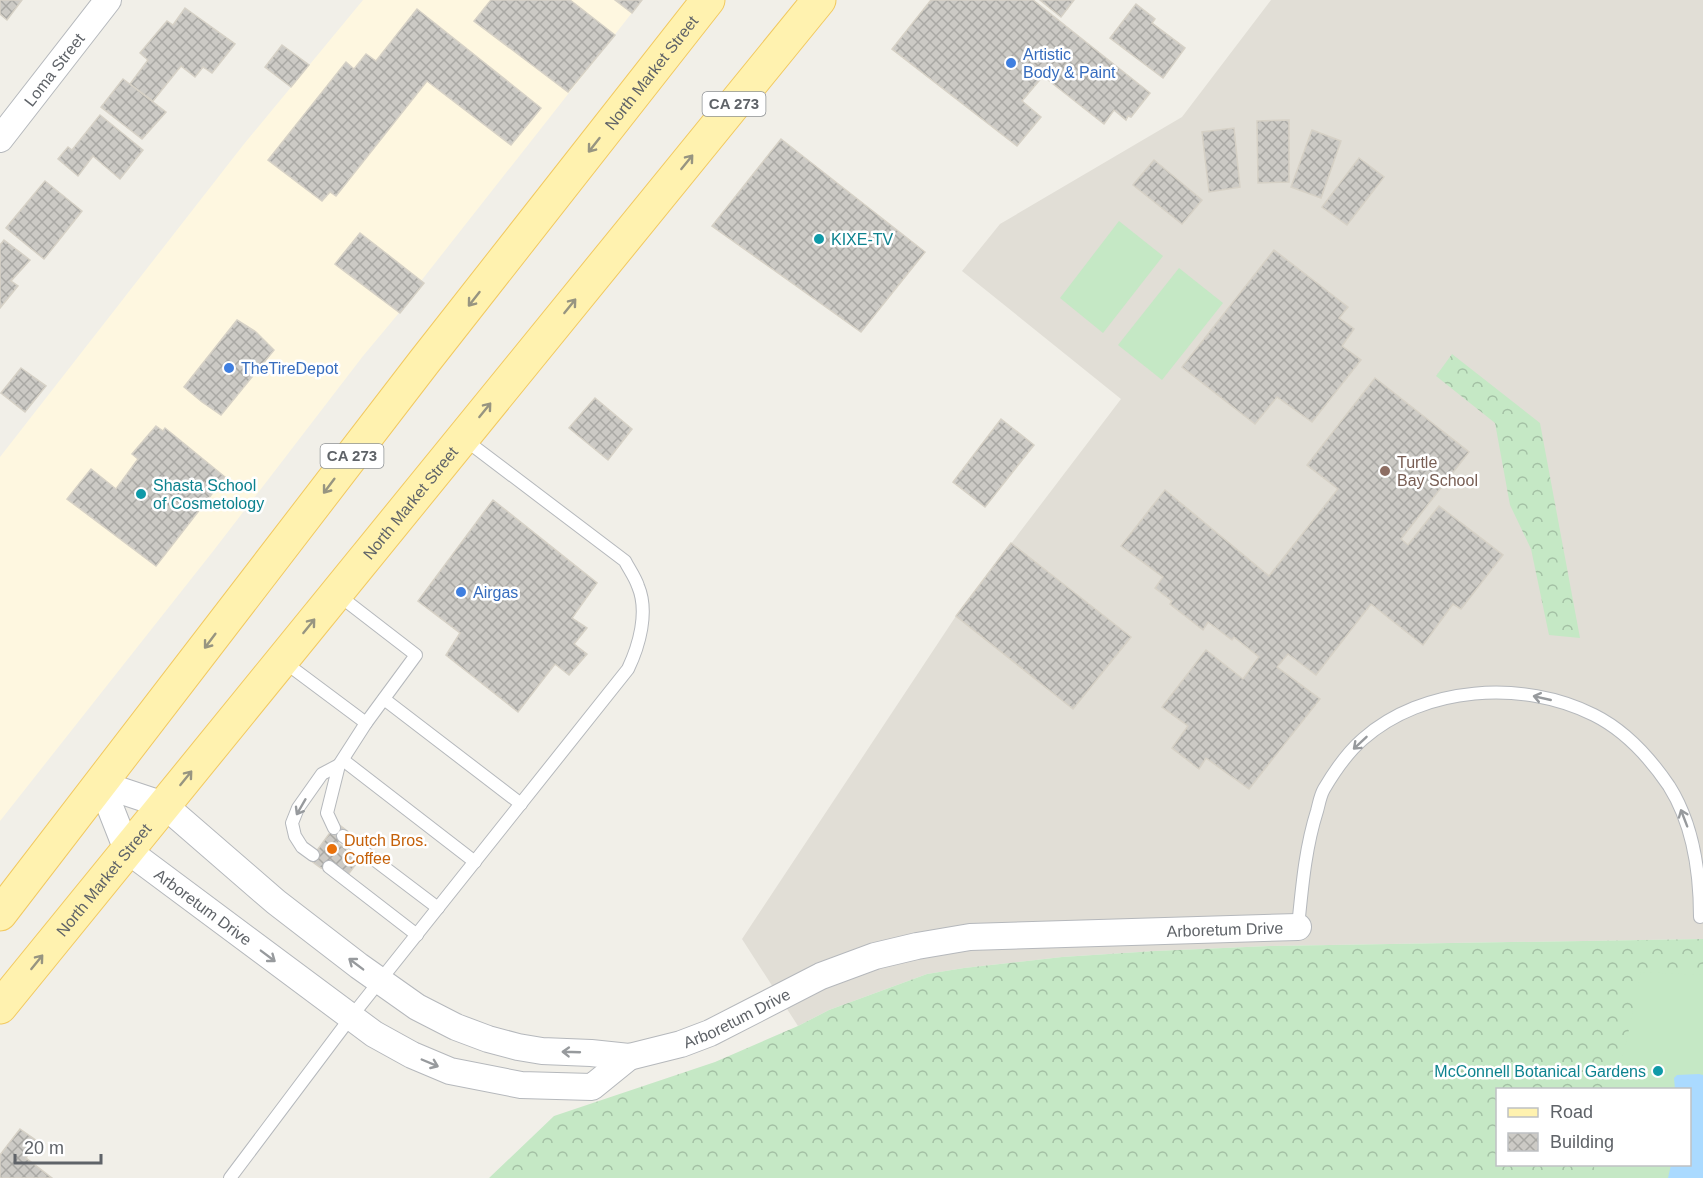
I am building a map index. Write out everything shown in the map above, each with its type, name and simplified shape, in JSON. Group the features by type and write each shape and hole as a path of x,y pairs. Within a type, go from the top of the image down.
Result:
{"main road":[{"name":"North Market Street","path":"0,914 424,362 708,0"},
{"name":"North Market Street","path":"0,1007 819,0"}],"street":[{"name":"Loma Street","path":"0,139 108,0"},
{"name":"Arboretum Drive","path":"101,784 164,805 276,902 380,982 417,1007 488,1040 542,1051 629,1057 681,1044 710,1033 821,976 874,956 917,946 970,938 1298,927"},
{"path":"101,784 128,850"},
{"name":"Arboretum Drive","path":"128,850 374,1034 412,1055 450,1071 520,1086 592,1087 629,1057"}],"lane":[{"path":"230,1178 351,1017 628,669 637,649 643,619 639,588 625,561 462,438"},
{"path":"336,594 416,655 366,723 341,762 327,813 338,832 438,908"},
{"path":"282,660 366,723"},
{"name":"Arboretum Drive","path":"1298,927 1308,837 1323,791 1352,750 1373,732 1411,710 1462,695 1495,693 1529,696 1574,705 1620,732 1638,749 1669,788 1689,830 1696,864 1700,917"},
{"path":"384,699 521,804"},
{"path":"341,762 475,862"},
{"path":"313,855 294,836 292,823 298,808 322,774 341,762"},
{"path":"329,867 417,935"}],"shaded area":[{"path":"363,0 642,0 421,281 424,283 363,356 214,550 0,821 0,457 244,144"},
{"name":"Turtle Bay School","path":"1271,0 1703,0 1703,939 1269,946 1062,957 927,974 829,1010 798,1026 742,939 956,616 1121,399 962,271 1000,224 1182,117"}],"green space":[{"path":"1119,221 1163,256 1103,333 1060,298"},
{"path":"1179,268 1223,303 1162,380 1118,345"},
{"path":"1452,354 1540,423 1580,638 1549,635 1531,549 1510,505 1495,423 1436,376"},
{"path":"1703,939 1703,1178 489,1178 554,1116 715,1062 829,1010 927,974 1062,957 1269,946"},
{"name":"McConnell Botanical Gardens","path":"1641,972 1703,975 1703,1178 1607,1178 1592,1166 1691,1166 1691,1088 1604,1088 1624,1053"}],"water":[{"path":"1677,1075 1703,1075 1703,1178 1668,1178 1671,1166 1691,1166 1691,1088 1675,1088 1674,1078"}],"building":[{"path":"0,0 22,0 7,20 0,14"},
{"path":"491,0 570,0 615,35 568,92 474,21"},
{"path":"615,0 642,0 632,13"},
{"name":"Artistic Body & Paint","path":"931,0 1033,0 1150,93 1131,117 1128,116 1126,120 1114,110 1104,124 1043,76 1022,101 1041,117 1017,146 892,49"},
{"path":"1040,0 1074,0 1061,17"},
{"path":"1136,4 1155,19 1152,23 1185,48 1163,78 1110,38"},
{"path":"185,8 235,44 212,73 203,67 195,77 181,66 153,101 130,84 148,60 140,53 167,21 173,25"},
{"path":"417,9 541,108 511,145 427,81 336,196 330,192 322,201 268,160 346,62 354,69 366,54 376,61"},
{"path":"282,45 309,65 291,87 265,67"},
{"path":"123,79 166,112 142,139 101,107"},
{"path":"100,115 143,150 120,179 93,156 78,176 58,159 68,147 72,150"},
{"path":"1289,120 1289,182 1258,183 1257,121"},
{"path":"1234,128 1240,187 1209,192 1202,132"},
{"path":"1312,130 1341,141 1321,198 1291,187"},
{"name":"KIXE-TV","path":"781,139 925,252 861,332 712,226"},
{"path":"1359,158 1384,177 1347,225 1322,207"},
{"path":"1154,160 1202,200 1182,224 1133,185"},
{"path":"45,181 82,211 44,259 6,228"},
{"path":"360,233 424,283 400,313 335,264"},
{"path":"4,240 30,260 11,281 18,286 0,308 0,245"},
{"path":"1274,250 1348,307 1339,318 1354,329 1342,346 1361,360 1312,422 1277,397 1255,424 1182,367"},
{"name":"TheTireDepot","path":"237,320 256,332 274,350 221,415 184,387"},
{"path":"21,368 46,386 25,412 1,393"},
{"path":"1375,378 1469,452 1401,539 1408,545 1439,506 1503,555 1461,609 1453,604 1423,645 1371,604 1316,675 1288,654 1277,667 1320,699 1249,789 1206,758 1199,769 1172,748 1188,726 1162,707 1206,650 1243,679 1259,657 1234,637 1232,640 1208,622 1203,630 1170,604 1172,601 1155,588 1163,577 1121,546 1165,490 1269,576 1338,489 1307,465"},
{"path":"595,398 632,429 608,460 569,428"},
{"path":"1001,419 1034,445 985,507 953,482"},
{"name":"Shasta School of Cosmetology","path":"156,426 163,431 165,428 225,477 156,566 67,499 91,469 116,489 138,459 132,454"},
{"path":"493,500 597,583 572,618 587,628 574,644 587,654 569,675 555,664 518,712 446,655 460,633 418,601"},
{"path":"1011,543 1131,637 1073,709 956,616"},
{"name":"Dutch Bros. Coffee","path":"337,823 347,831 338,843 360,859 347,876 321,868 310,860"},
{"path":"20,1129 37,1141 26,1158 52,1178 0,1178 0,1155"}],"place":[{"name":"Artistic Body & Paint","path":"1011,63"},
{"name":"KIXE-TV","path":"819,239"},
{"name":"TheTireDepot","path":"229,368"},
{"name":"Turtle Bay School","path":"1385,471"},
{"name":"Shasta School of Cosmetology","path":"141,494"},
{"name":"Airgas","path":"461,592"},
{"name":"Dutch Bros. Coffee","path":"332,849"},
{"name":"McConnell Botanical Gardens","path":"1658,1071"}]}
